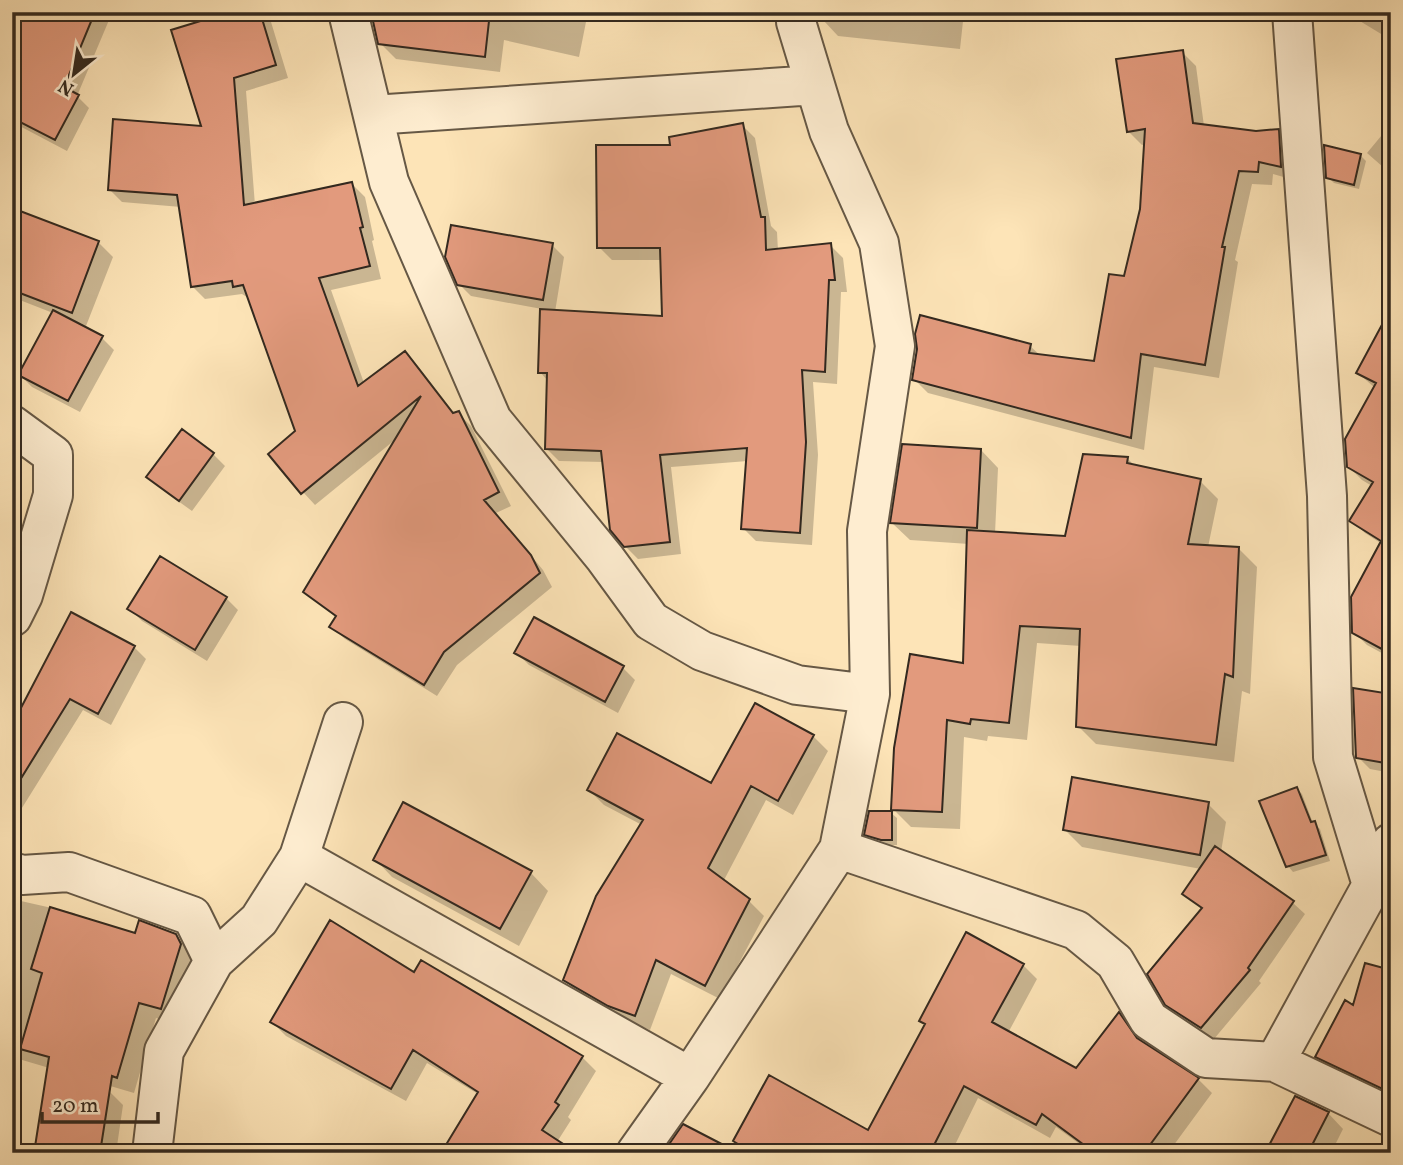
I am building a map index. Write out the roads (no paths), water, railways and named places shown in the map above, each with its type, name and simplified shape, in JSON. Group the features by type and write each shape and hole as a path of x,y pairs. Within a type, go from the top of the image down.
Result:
{"street":[{"path":"348,12 389,182 492,419 605,558 651,621 702,651 797,685 870,694"},
{"path":"636,1153 690,1077 839,849 870,694 867,531 895,346 879,243 829,131 796,22 796,12"},
{"path":"1292,12 1328,496 1333,757 1372,885"},
{"path":"373,115 815,85"},
{"path":"12,425 53,455 53,495 23,595 12,617"},
{"path":"152,1153 164,1051 214,961 259,920 299,857 343,722"},
{"path":"1275,1062 1372,885 1391,843"},
{"path":"839,849 1076,930 1115,962 1149,1020 1206,1058 1275,1062 1391,1117"},
{"path":"299,857 690,1077"},
{"path":"12,872 22,875 69,872 192,916 214,961"}]}
